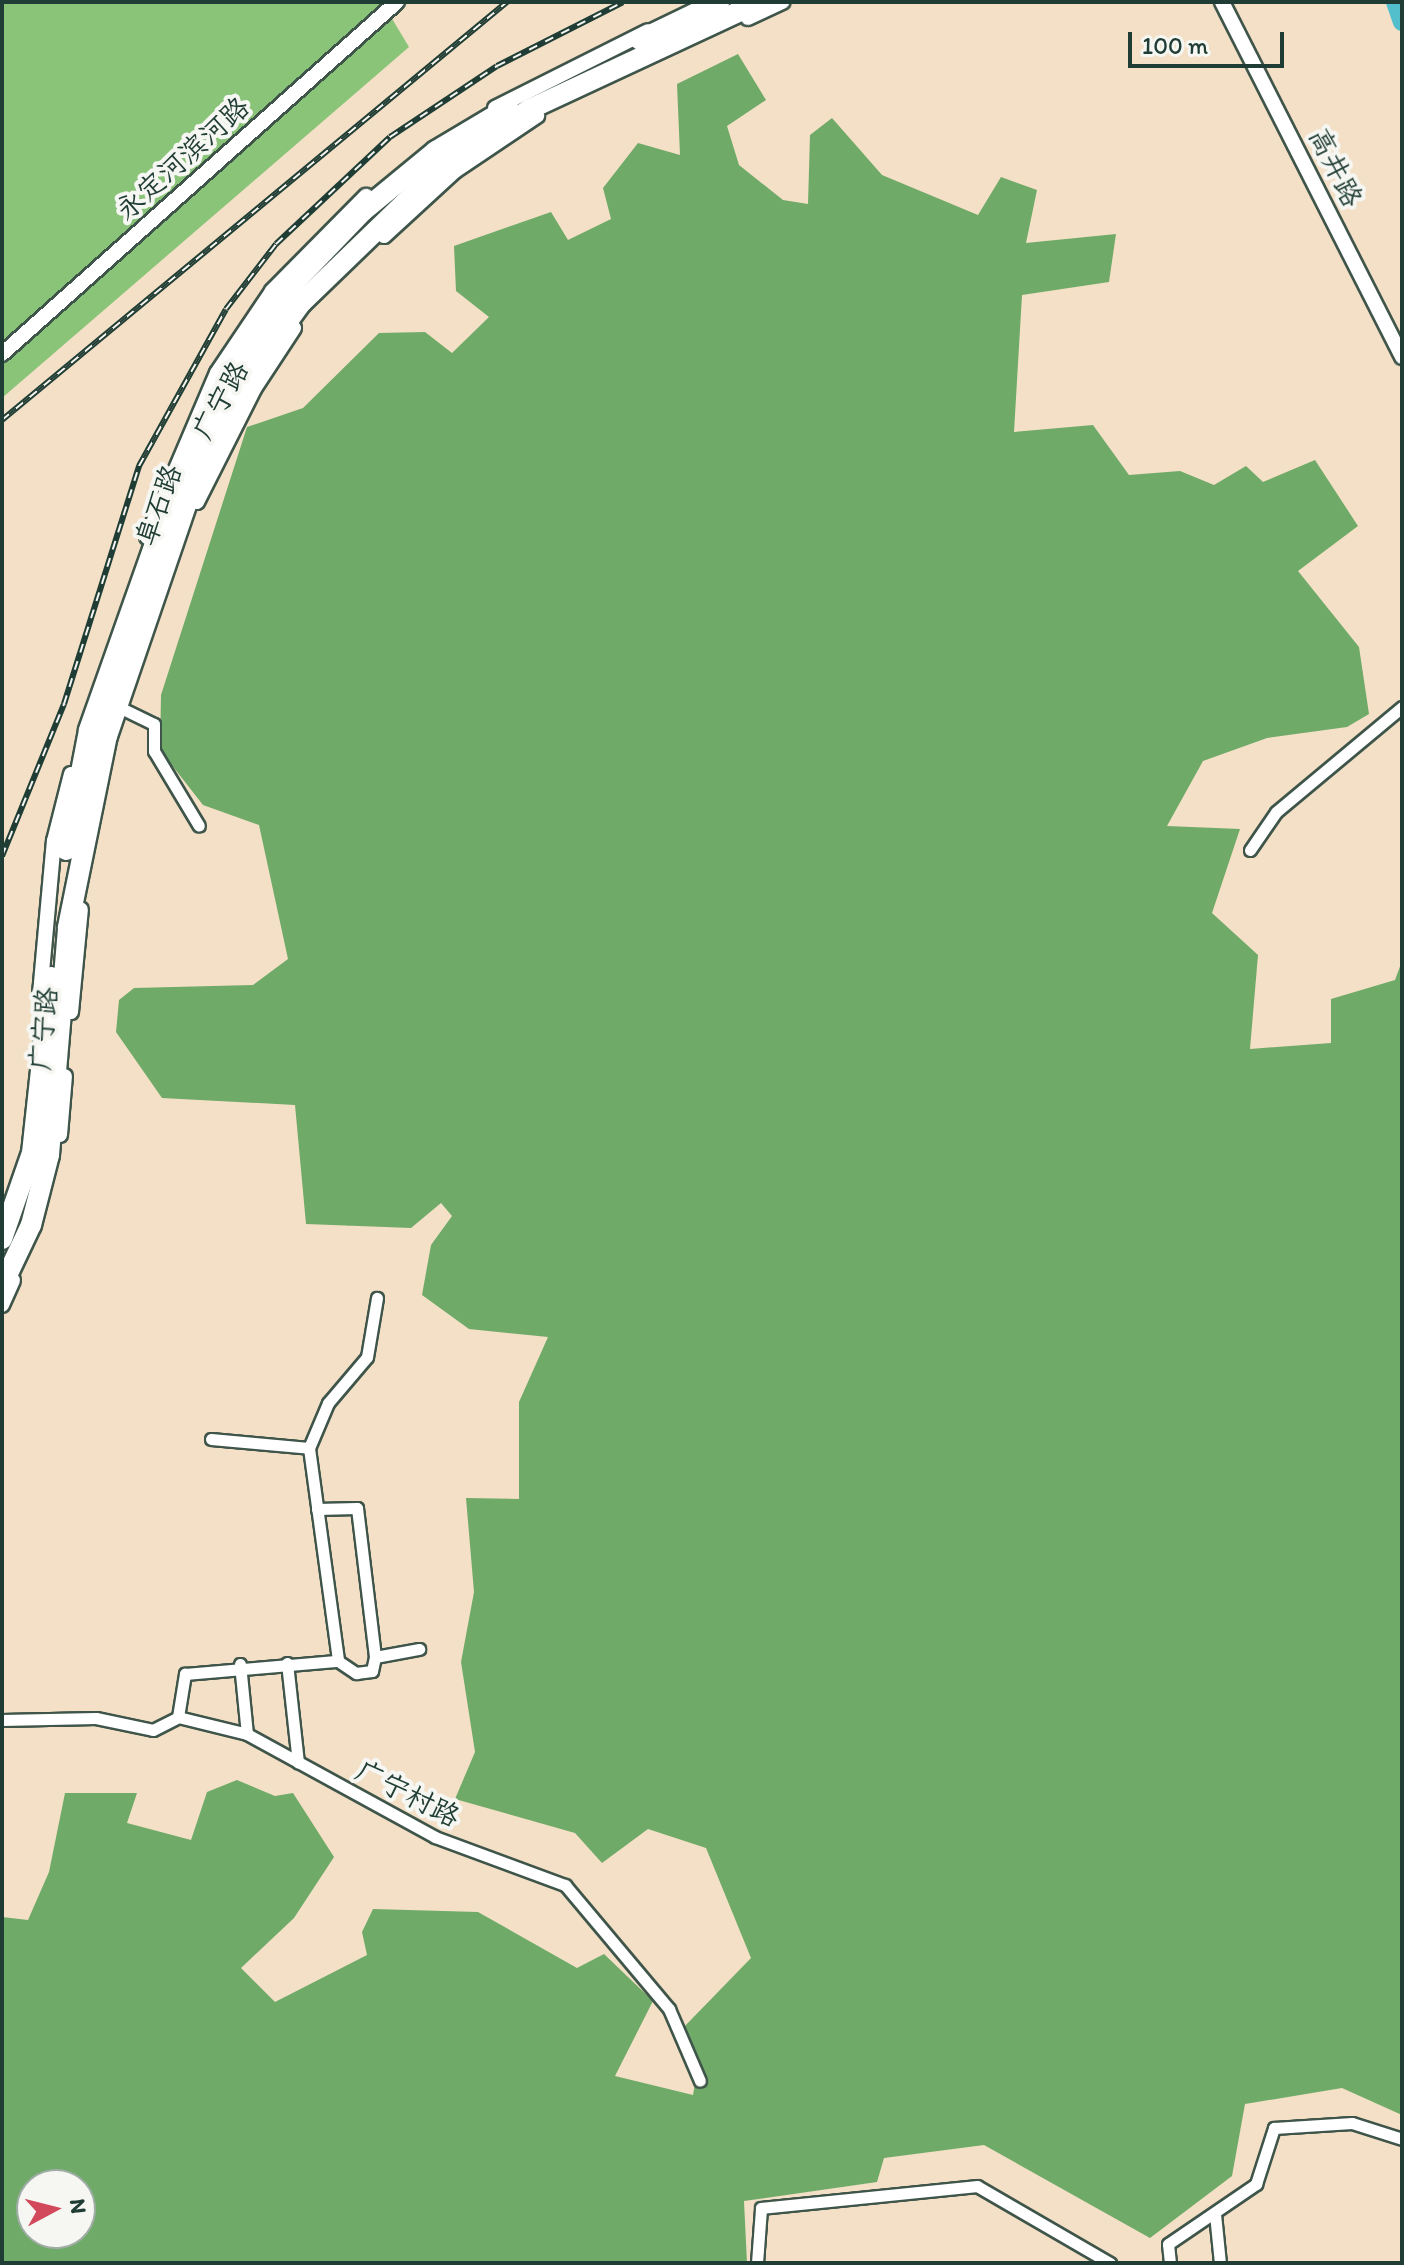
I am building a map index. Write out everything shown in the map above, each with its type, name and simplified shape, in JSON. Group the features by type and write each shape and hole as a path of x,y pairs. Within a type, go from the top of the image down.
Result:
{"highway":[{"name":"阜石路","path":"2,1239 40,1112 55,928 89,730 179,476 228,377 285,292 363,211 436,151 714,2"},
{"name":"阜石路","path":"2,1286 31,1225 49,1155 68,927 107,736 194,482 242,384 301,303 447,162 530,109 759,2"}],"street":[{"name":"永定河滨河路","path":"2,354 397,2"},
{"name":"广宁路","path":"2,1212 36,1093 54,841 168,475 217,373 272,291 352,208 432,144 714,2"},
{"name":"广宁路","path":"2,1305 58,1157 89,851 125,710 203,487 254,389 308,308 455,171 534,118 782,2"},
{"name":"高井路","path":"1222,2 1402,357"},
{"path":"1250,850 1276,812 1402,707"},
{"path":"125,710 154,724 154,751 199,826"},
{"path":"338,1661 309,1448 328,1403 367,1357 377,1298"},
{"path":"211,1439 309,1448"},
{"path":"178,1717 185,1674 240,1664 338,1661 356,1673 372,1671 375,1657 357,1508 317,1509"},
{"path":"375,1657 419,1649"},
{"path":"287,1663 298,1762"},
{"path":"240,1664 247,1734"},
{"name":"广宁村路","path":"2,1720 96,1718 153,1730 178,1717 247,1734 435,1837 565,1885 669,2009 700,2081"},
{"path":"1170,2263 1168,2244 1256,2184 1274,2128 1334,2121 1402,2139"},
{"path":"757,2263 761,2208 977,2186 1110,2263"},
{"path":"1215,2214 1220,2263"}],"green space":[{"path":"2,2 382,2 409,47 2,398"},
{"path":"738,54 766,100 727,126 739,165 783,200 808,204 810,135 832,118 882,175 978,215 1001,177 1037,190 1026,243 1116,234 1109,282 1022,295 1014,432 1093,425 1129,475 1180,471 1214,485 1246,466 1263,482 1315,460 1358,526 1298,571 1359,647 1369,714 1347,727 1267,738 1203,761 1167,826 1240,829 1212,913 1258,955 1250,1049 1331,1043 1331,999 1395,980 1402,961 1402,2115 1342,2088 1245,2104 1232,2176 1150,2238 984,2145 884,2158 877,2182 744,2201 747,2263 2,2263 2,1917 28,1920 49,1872 65,1793 137,1793 127,1823 191,1840 207,1792 237,1780 275,1796 293,1793 334,1857 294,1918 241,1968 275,2002 367,1955 362,1932 373,1909 478,1912 577,1968 604,1954 653,2001 615,2076 693,2095 698,2066 683,2028 751,1958 706,1848 648,1829 602,1863 575,1833 455,1799 475,1752 461,1662 474,1592 466,1498 519,1499 519,1402 548,1337 469,1329 422,1295 431,1245 452,1216 441,1203 411,1228 306,1224 295,1105 162,1098 116,1032 119,1000 134,988 253,985 288,959 259,825 203,805 160,750 161,695 247,427 303,408 379,333 425,332 452,353 489,317 456,291 454,246 551,212 568,240 611,219 603,188 638,143 680,155 677,84"}],"waterway":[{"path":"1395,2 1402,22"}],"railway":[{"path":"2,420 507,2"},
{"path":"2,856 64,704 139,466 226,309 276,244 390,137 497,66 623,2"}]}
